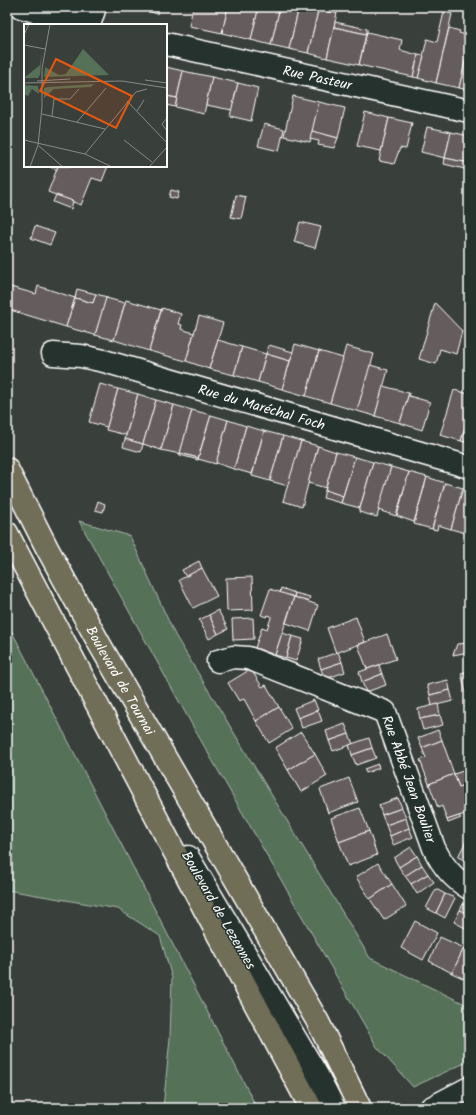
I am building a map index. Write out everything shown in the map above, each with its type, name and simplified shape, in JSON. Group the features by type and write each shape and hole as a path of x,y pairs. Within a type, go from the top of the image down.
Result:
{"main road":[{"name":"Boulevard de Tournai","path":"7,469 96,639 318,1022 360,1108"},
{"path":"7,533 102,714"},
{"name":"Boulevard de Lezennes","path":"102,714 206,912 312,1108"}],"street":[{"path":"21,7 84,24"},
{"path":"88,24 95,7"},
{"name":"Rue Pasteur","path":"167,44 469,111"},
{"name":"Rue du Maréchal Foch","path":"53,354 81,356 104,361 469,467"},
{"name":"Rue Abbé Jean Boulier","path":"218,661 233,657 248,658 385,712 440,861 458,882 469,888"},
{"name":"Boulevard de Lezennes","path":"102,714 148,788 317,1075 334,1108"},
{"path":"431,1108 469,1088"}],"green space":[{"path":"79,521 130,536 175,635 370,958 469,1006 469,1061 413,1087 377,1047 196,732"},
{"path":"7,622 257,1108 163,1108 170,1038 172,978 160,936 118,909 7,890"}],"building":[{"path":"138,7 159,7 157,14"},
{"path":"193,7 228,7 222,33 189,26"},
{"path":"228,7 259,7 251,40 222,33"},
{"path":"259,7 267,7 266,11 258,10"},
{"path":"267,7 280,7 271,45 251,40 258,10 266,11"},
{"path":"280,7 299,7 289,49 271,45"},
{"path":"299,7 319,7 308,53 289,49"},
{"path":"319,7 326,7 325,11 337,13 327,58 308,53"},
{"path":"326,7 339,7 337,13 325,11"},
{"path":"444,12 452,14 436,83 418,78 427,39 437,42"},
{"path":"335,22 367,29 367,32 366,34 334,27"},
{"path":"334,27 366,34 359,65 327,58"},
{"path":"449,28 460,31 459,33 469,36 469,45 459,88 436,83"},
{"path":"367,32 402,40 400,50 418,55 413,77 359,65"},
{"path":"469,45 469,90 459,88"},
{"path":"418,55 424,56 418,78 413,77"},
{"path":"167,67 183,71 177,98 167,96"},
{"path":"183,71 212,77 204,114 175,107"},
{"path":"212,77 238,83 232,110 206,105"},
{"path":"238,83 258,88 251,121 230,116"},
{"path":"167,96 177,98 175,107 167,105"},
{"path":"293,96 319,102 310,142 284,136"},
{"path":"319,102 345,108 338,138 312,131"},
{"path":"365,112 389,118 381,151 357,146"},
{"path":"389,118 412,123 406,149 400,148 394,164 379,161"},
{"path":"264,124 284,129 279,151 258,146"},
{"path":"427,127 451,132 445,158 421,152"},
{"path":"312,131 338,138 334,148 318,145 319,141 310,139"},
{"path":"451,132 469,136 469,163 445,158"},
{"path":"445,158 469,163 469,170 444,164"},
{"path":"50,167 58,167 57,170"},
{"path":"58,167 108,167 102,181 92,178 81,205 48,192"},
{"path":"171,190 179,192 177,199 169,197"},
{"path":"56,195 73,201 71,209 53,202"},
{"path":"236,195 246,197 241,219 231,217"},
{"path":"300,222 321,227 315,248 294,242"},
{"path":"35,226 55,233 50,245 31,238"},
{"path":"7,286 36,294 38,286 75,298 66,327 7,309"},
{"path":"77,289 96,294 93,303 75,298"},
{"path":"96,294 107,297 95,335 66,327 75,298 93,303"},
{"path":"106,298 125,303 114,340 95,335"},
{"path":"126,300 161,310 149,351 114,340"},
{"path":"435,303 462,331 456,354 440,349 436,364 419,359"},
{"path":"162,308 181,314 178,324 182,325 181,329 194,333 186,361 149,351"},
{"path":"199,316 223,323 209,369 186,361"},
{"path":"218,340 242,347 234,375 209,369"},
{"path":"295,344 319,351 306,396 282,389"},
{"path":"269,345 293,352 290,361 266,354"},
{"path":"346,346 374,354 357,411 330,403"},
{"path":"242,347 266,354 258,382 234,375"},
{"path":"319,351 343,358 330,403 306,396"},
{"path":"266,354 290,361 282,389 258,382"},
{"path":"370,365 388,370 375,416 357,411"},
{"path":"100,384 118,389 107,427 89,422"},
{"path":"383,386 409,393 400,423 375,416"},
{"path":"118,389 138,394 126,435 106,430"},
{"path":"454,390 469,394 469,414 461,441 440,435"},
{"path":"409,393 409,396 430,402 422,430 400,423"},
{"path":"138,394 156,400 143,444 125,439"},
{"path":"156,400 174,405 161,450 143,444"},
{"path":"174,405 192,410 180,454 161,450"},
{"path":"192,410 211,415 198,458 180,453"},
{"path":"469,414 469,443 461,441"},
{"path":"211,415 228,420 216,464 198,459"},
{"path":"228,420 246,426 234,469 216,463"},
{"path":"246,426 264,431 252,474 234,469"},
{"path":"264,431 283,436 270,481 252,476"},
{"path":"283,436 301,441 288,486 270,481"},
{"path":"125,439 143,444 141,452 123,447"},
{"path":"301,441 318,446 302,507 283,501"},
{"path":"318,446 336,452 326,488 308,483"},
{"path":"336,452 355,457 343,496 325,490"},
{"path":"180,453 198,458 198,460 180,455"},
{"path":"355,457 373,462 360,508 341,503"},
{"path":"373,462 391,467 377,517 359,512"},
{"path":"391,467 409,472 396,516 378,510"},
{"path":"409,472 427,477 414,522 397,516"},
{"path":"427,477 445,483 432,529 414,524"},
{"path":"445,483 463,488 451,529 438,525 437,530 432,529"},
{"path":"463,488 469,489 469,534 451,529"},
{"path":"325,490 343,496 341,503 323,498"},
{"path":"98,501 105,504 103,512 95,510"},
{"path":"199,561 202,568 186,577 182,570"},
{"path":"202,568 217,596 193,608 179,580"},
{"path":"252,577 253,610 227,611 226,578"},
{"path":"281,588 295,593 294,597 280,593"},
{"path":"270,589 294,597 275,655 255,648 262,627 267,629 271,618 271,616 268,615 266,617 261,615"},
{"path":"295,593 310,597 308,602 294,597"},
{"path":"294,597 318,605 310,631 286,623"},
{"path":"218,610 228,629 218,634 209,615"},
{"path":"209,615 218,634 209,639 199,620"},
{"path":"356,617 365,642 336,653 327,628"},
{"path":"253,618 254,639 233,640 232,619"},
{"path":"282,633 292,636 286,658 275,655"},
{"path":"387,634 396,659 367,669 358,645"},
{"path":"292,636 303,639 296,661 286,658"},
{"path":"469,643 469,652 453,655 457,644"},
{"path":"338,652 342,662 321,669 318,659"},
{"path":"342,662 345,672 325,679 321,669"},
{"path":"379,665 382,674 362,682 359,672"},
{"path":"251,669 262,687 266,685 279,707 256,721 244,699 239,701 228,683"},
{"path":"469,671 469,697 467,697 461,673"},
{"path":"382,674 386,685 366,692 362,682"},
{"path":"448,680 450,690 430,695 427,685"},
{"path":"450,690 453,701 432,706 430,695"},
{"path":"314,700 318,710 298,718 294,708"},
{"path":"438,704 440,715 420,719 418,709"},
{"path":"279,707 292,729 269,743 256,721"},
{"path":"318,710 322,721 302,728 298,718"},
{"path":"440,715 443,725 423,730 420,719"},
{"path":"345,724 349,734 329,741 326,731"},
{"path":"438,730 442,740 422,748 418,738"},
{"path":"301,732 315,754 288,770 275,748"},
{"path":"349,734 353,744 333,751 329,741"},
{"path":"369,738 372,748 352,755 349,745"},
{"path":"442,740 454,774 429,784 420,760 426,758 422,748"},
{"path":"372,748 376,758 356,765 352,755"},
{"path":"315,754 327,776 301,792 288,770"},
{"path":"378,764 379,768 366,773 364,769"},
{"path":"466,770 469,784 459,787 454,774"},
{"path":"454,774 459,787 469,784 469,799 464,801 468,813 447,820 442,806 438,808 429,784"},
{"path":"349,778 358,802 328,813 320,789"},
{"path":"398,798 402,808 382,815 379,805"},
{"path":"360,808 369,831 339,842 331,818"},
{"path":"402,808 406,818 386,825 382,815"},
{"path":"459,816 461,818 448,823 447,820"},
{"path":"406,818 409,828 390,836 386,825"},
{"path":"409,828 413,837 393,845 390,836"},
{"path":"369,831 377,855 348,866 339,842"},
{"path":"468,837 469,859 468,862 458,857"},
{"path":"411,847 417,856 399,867 394,858"},
{"path":"417,856 422,865 405,876 399,867"},
{"path":"378,863 392,884 370,899 356,877"},
{"path":"422,865 428,874 411,884 405,876"},
{"path":"428,874 434,882 417,894 411,884"},
{"path":"392,884 406,906 384,920 370,899"},
{"path":"436,889 445,894 436,913 426,908"},
{"path":"445,894 455,898 445,918 436,913"},
{"path":"463,904 469,906 469,914 460,910"},
{"path":"460,910 469,914 469,930 454,922"},
{"path":"415,921 437,933 423,960 401,948"},
{"path":"440,937 464,948 452,973 429,961"},
{"path":"464,948 469,951 469,981 452,973"}]}
